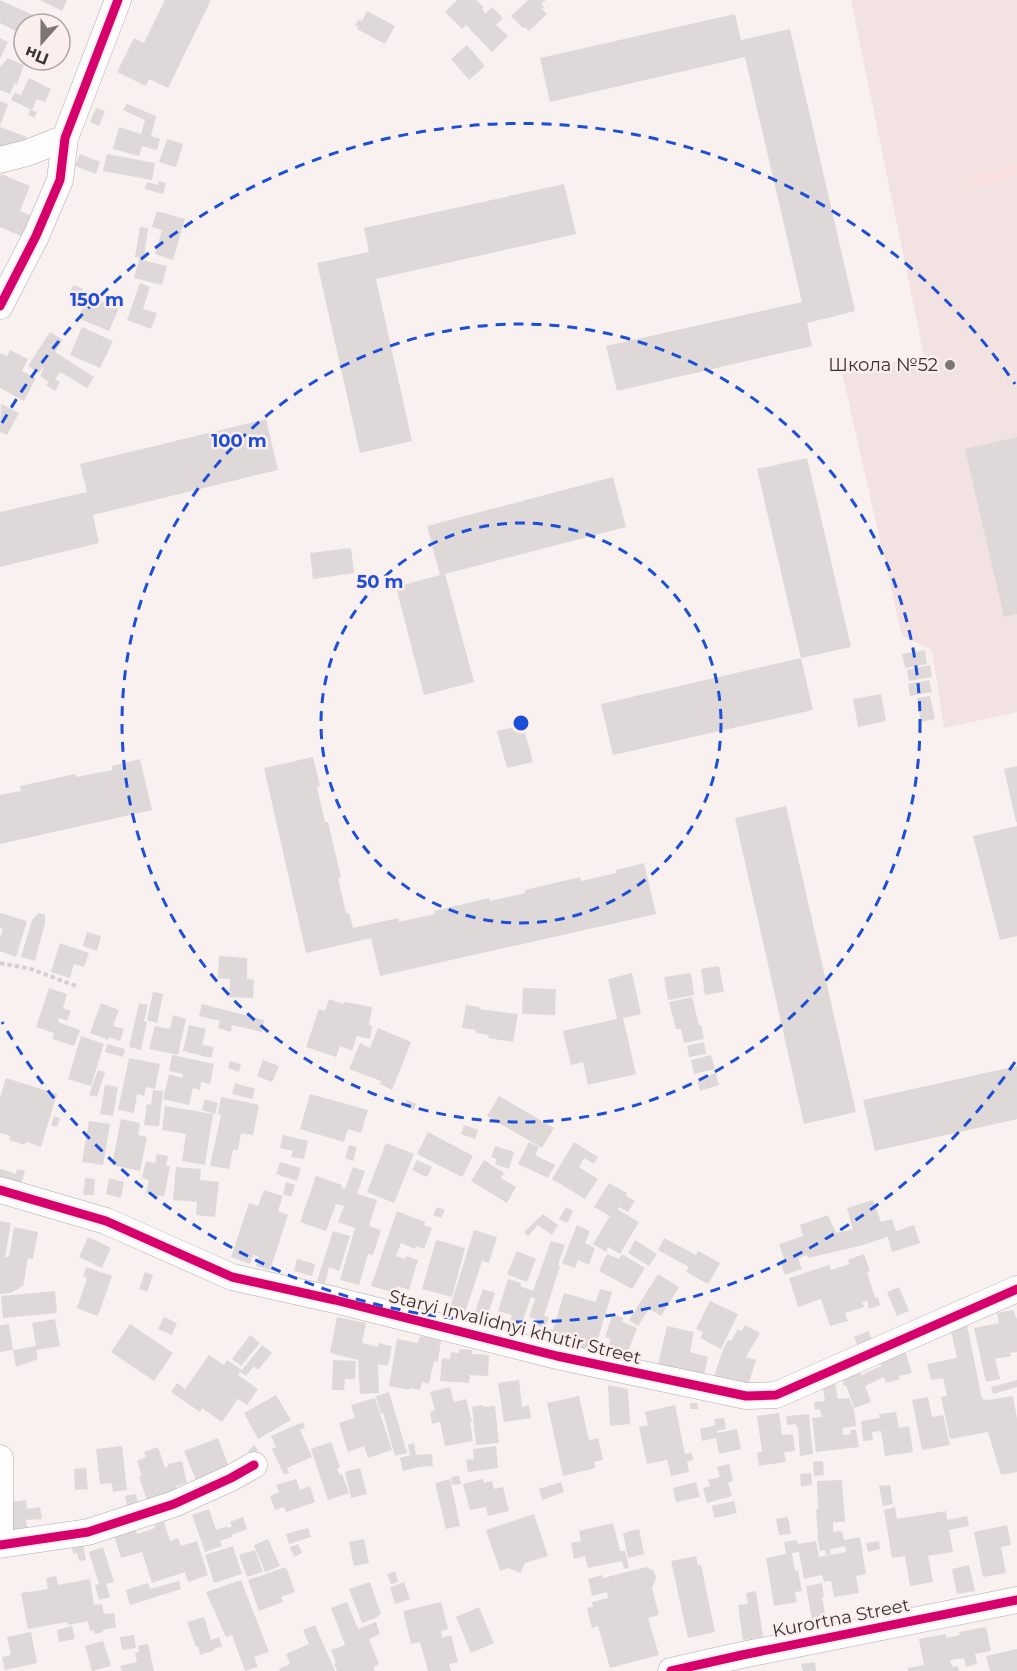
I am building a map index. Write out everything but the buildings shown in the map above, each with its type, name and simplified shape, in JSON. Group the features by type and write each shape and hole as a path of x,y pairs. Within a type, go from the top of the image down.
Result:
{"street":[{"path":"0,306 36,236 60,180 65,138 118,0"},
{"path":"0,160 27,153 65,138"},
{"name":"Staryi Invalidnyi khutir Street","path":"0,1190 106,1221 232,1277 335,1300 557,1356 746,1396 776,1395 1017,1289"},
{"path":"0,1458 0,1537"},
{"path":"0,1545 88,1532 174,1504 254,1465"},
{"name":"Kurortna Street","path":"672,1671 742,1654 1017,1600"}],"path":[{"path":"0,963 31,969 76,986"}],"shaded area":[{"name":"Школа №52","path":"851,0 1017,0 1017,712 944,728 932,650 902,636 842,373 924,356"},
{"path":"1017,162 1017,173 997,182 971,186 969,175 996,171"}],"cycle path":[{"path":"0,306 36,236 60,180 65,138 118,0"},
{"path":"0,1190 106,1221 232,1277 335,1300 557,1356 746,1396 776,1395 1017,1289"},
{"path":"0,1545 88,1532 174,1504 254,1465"},
{"path":"671,1671 1017,1600"}],"place":[{"name":"Школа №52","path":"950,365"}]}
